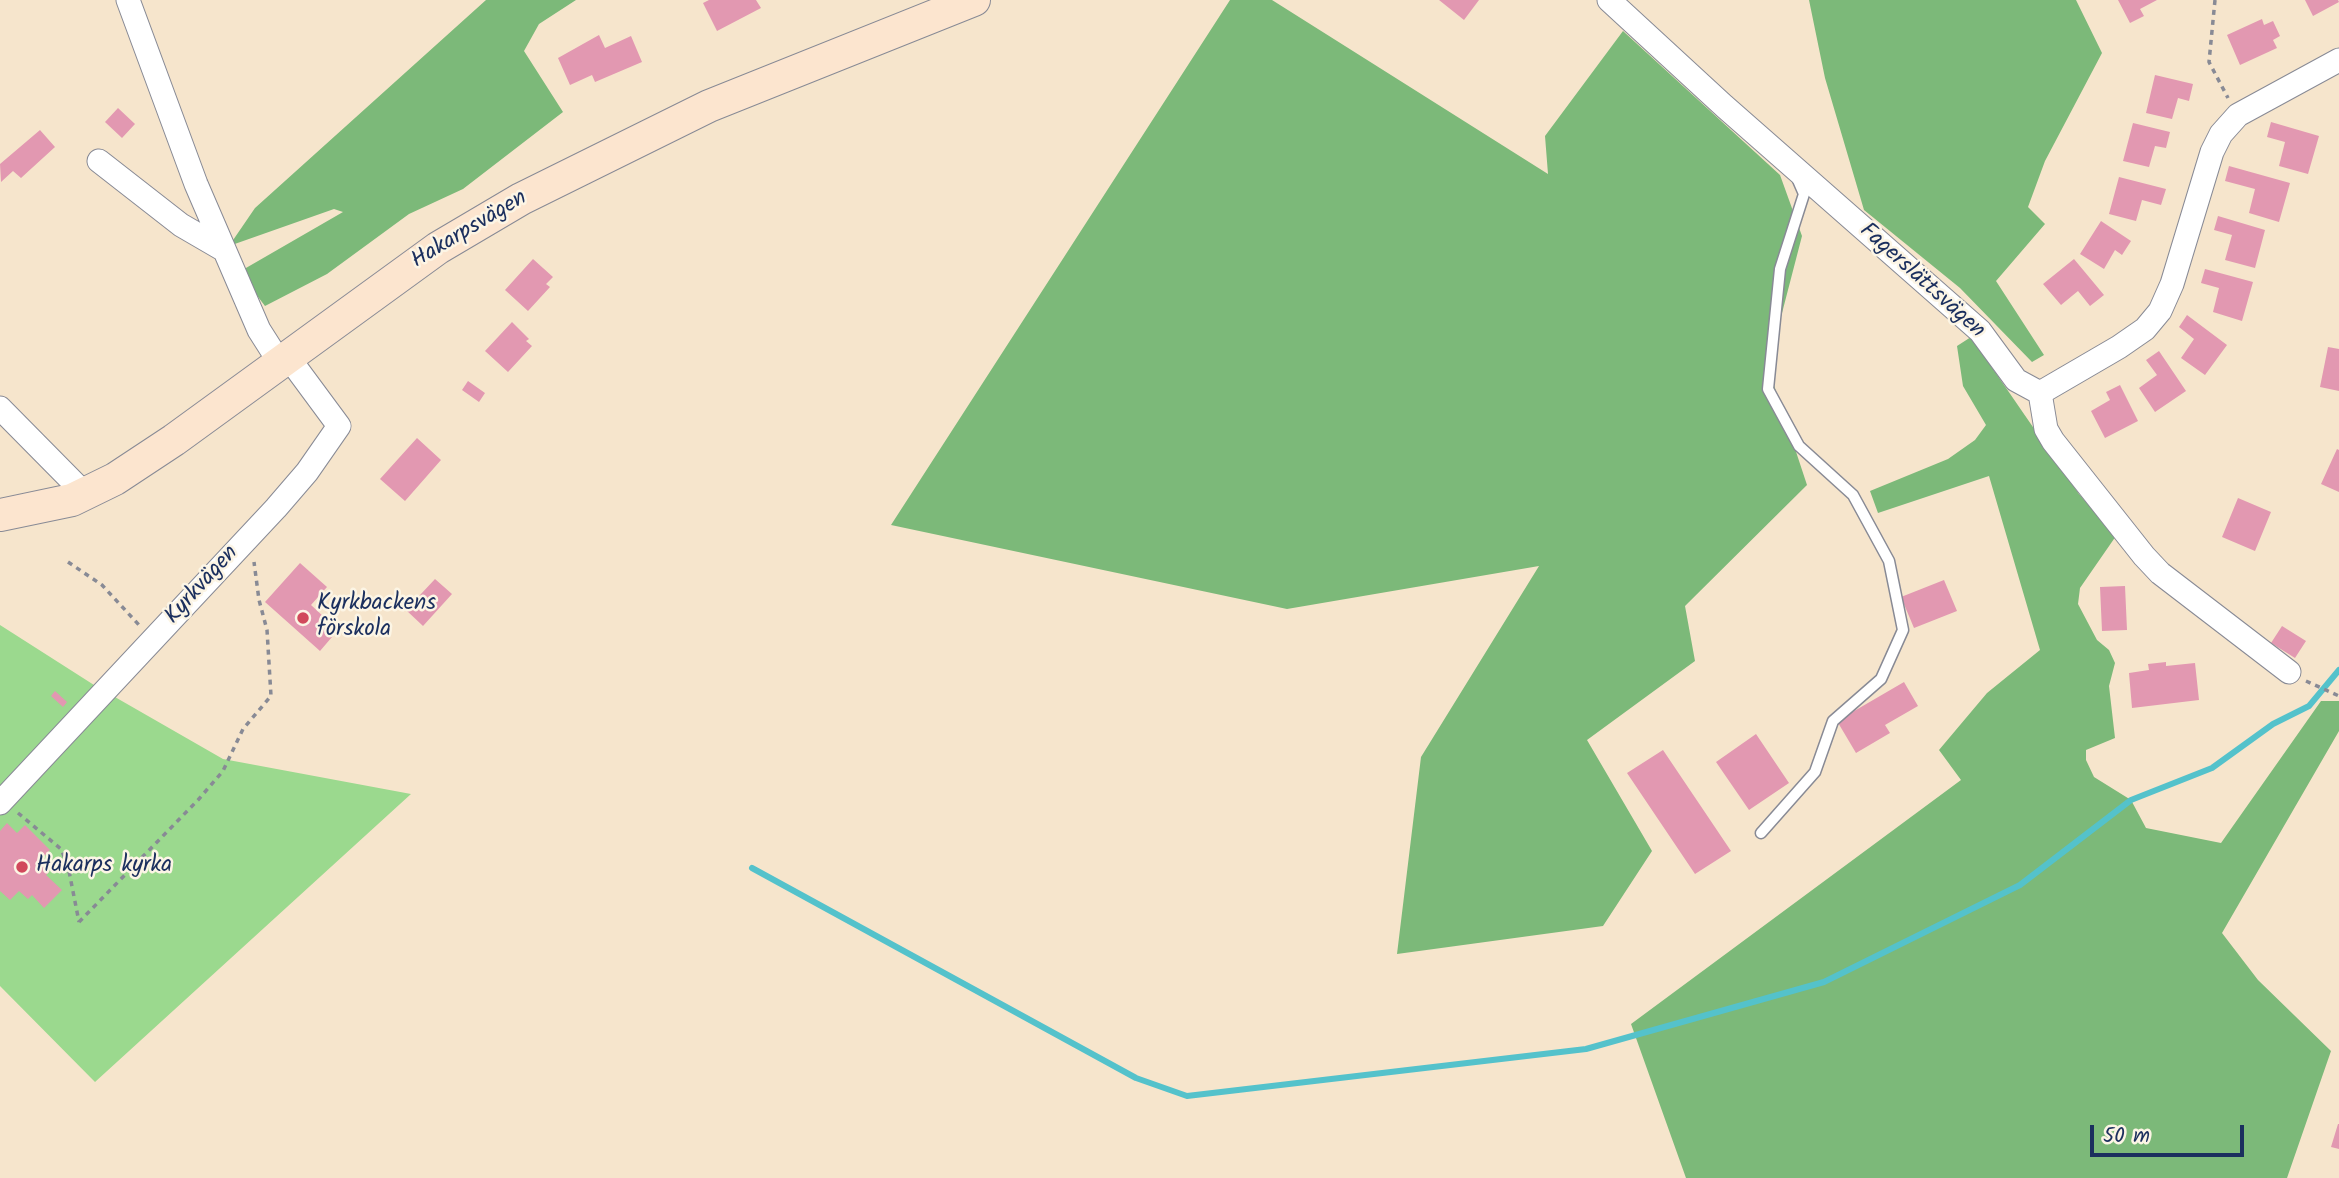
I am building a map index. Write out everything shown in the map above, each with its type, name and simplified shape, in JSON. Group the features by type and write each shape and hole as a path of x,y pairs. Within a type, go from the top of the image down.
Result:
{"street":[{"path":"128,0 196,184 224,250 259,330 284,360"},
{"name":"Hakarpsvägen","path":"0,515 34,510 85,494 144,461 438,248 533,192 709,106 974,0"},
{"name":"Fagerslättsvägen","path":"1609,0 1793,167 1980,331 2016,380 2040,393"},
{"path":"2299,677 2160,573 2130,541 2053,441 2046,429 2040,393 2119,347 2145,328 2160,311 2172,284 2212,152 2221,134 2238,116 2339,60"},
{"path":"99,162 181,225 224,250"},
{"name":"Kyrkvägen","path":"1,802 307,472 339,426 284,360"},
{"path":"0,408 85,494"}],"lane":[{"path":"1761,833 1815,772 1833,721 1881,679 1903,630 1889,561 1853,495 1799,446 1768,389 1780,269 1804,194 1793,167"}],"path":[{"path":"2215,0 2210,62 2238,116"},
{"path":"1,802 61,849 68,866 79,922 223,771 243,729 271,696 267,630 256,579 253,532"},
{"path":"68,562 102,585 141,628"},
{"path":"2299,677 2339,696"}],"green space":[{"path":"486,0 576,0 539,24 524,51 563,112 463,189 409,214 327,274 265,306 239,272 343,212 334,209 229,246 255,208"},
{"path":"1230,0 1272,0 1548,174 1545,136 1623,31 1780,175 1802,236 1768,367 1807,485 1685,606 1695,661 1587,740 1652,851 1603,926 1397,954 1421,757 1539,566 1287,609 891,525"},
{"path":"1809,0 2076,0 2102,53 2045,161 2028,207 2045,224 1996,281 2044,355 2032,362 1960,288 1864,210 1825,78"},
{"path":"1971,337 2079,494 2116,536 2080,588 2078,604 2097,640 2109,650 2115,663 2109,686 2115,738 2086,750 2086,760 2094,777 2131,800 2146,828 2221,843 2321,701 2339,701 2339,731 2222,933 2258,980 2331,1051 2287,1178 1686,1178 1631,1024 1961,780 1939,750 1987,693 2040,650 1989,476 1878,513 1870,491 1948,459 1975,440 1986,425 1963,386 1957,346"},
{"path":"0,625 94,685 223,759 411,794 95,1082 0,986"}],"building":[{"path":"709,0 756,0 761,8 717,31 703,3"},
{"path":"1439,0 1479,0 1464,20"},
{"path":"2118,0 2157,0 2140,9 2144,16 2130,23"},
{"path":"2305,0 2338,0 2339,2 2313,16"},
{"path":"2262,19 2264,25 2273,21 2280,36 2273,40 2277,48 2240,65 2227,35"},
{"path":"599,35 605,48 631,36 642,62 595,82 592,75 570,85 558,58"},
{"path":"2155,75 2193,84 2189,101 2178,98 2172,119 2146,113"},
{"path":"118,108 135,124 122,138 105,122"},
{"path":"2271,122 2319,136 2308,174 2279,166 2285,142 2267,137"},
{"path":"2133,123 2170,132 2166,148 2155,146 2149,167 2123,161"},
{"path":"40,130 55,147 21,178 13,171 1,182 0,164"},
{"path":"2229,166 2290,183 2279,222 2249,213 2255,189 2225,181"},
{"path":"2119,177 2166,189 2161,205 2142,200 2136,221 2109,214"},
{"path":"2218,216 2265,230 2255,268 2225,260 2232,235 2214,230"},
{"path":"2101,221 2131,241 2122,255 2115,250 2104,269 2080,254"},
{"path":"533,259 553,277 546,284 550,287 528,311 505,290"},
{"path":"2074,259 2104,295 2090,306 2078,291 2061,305 2043,284"},
{"path":"2205,269 2253,282 2242,321 2213,312 2219,288 2201,283"},
{"path":"2187,315 2227,345 2205,375 2181,358 2194,339 2179,327"},
{"path":"512,322 529,339 526,341 532,346 508,372 485,351"},
{"path":"2328,347 2339,349 2339,391 2320,387"},
{"path":"2159,351 2186,391 2155,412 2139,388 2157,375 2146,360"},
{"path":"468,381 485,393 479,402 462,390"},
{"path":"2120,385 2138,421 2105,438 2091,411 2110,400 2106,392"},
{"path":"417,438 441,460 405,501 380,479"},
{"path":"2337,449 2339,450 2339,492 2321,484"},
{"path":"2238,498 2271,512 2255,551 2222,537"},
{"name":"Kyrkbackens förskola","path":"300,563 327,587 311,605 338,630 320,651 265,602"},
{"path":"435,579 452,594 423,626 406,610"},
{"path":"1944,580 1957,611 1914,628 1901,597"},
{"path":"2125,586 2127,630 2102,631 2100,587"},
{"path":"2282,626 2306,641 2295,658 2271,643"},
{"path":"2166,662 2166,666 2195,663 2199,700 2132,708 2129,673 2149,670 2148,664"},
{"path":"1904,682 1918,706 1885,725 1890,733 1856,753 1837,721"},
{"path":"55,691 67,702 63,707 51,696"},
{"path":"1756,734 1789,783 1749,810 1716,762"},
{"path":"1663,750 1731,851 1695,874 1627,773"},
{"name":"Hakarps kyrka","path":"7,823 17,833 25,825 50,850 39,862 49,872 46,875 62,890 44,908 32,895 28,899 19,891 10,900 0,891 0,831"},
{"path":"2339,1124 2339,1149 2331,1147"}],"waterway":[{"path":"752,868 1136,1078 1187,1096 1586,1049 1824,982 2020,885 2131,800 2212,768 2273,724 2309,706 2339,670"}],"place":[{"name":"Kyrkbackens förskola","path":"303,618"},
{"name":"Hakarps kyrka","path":"22,867"}]}
